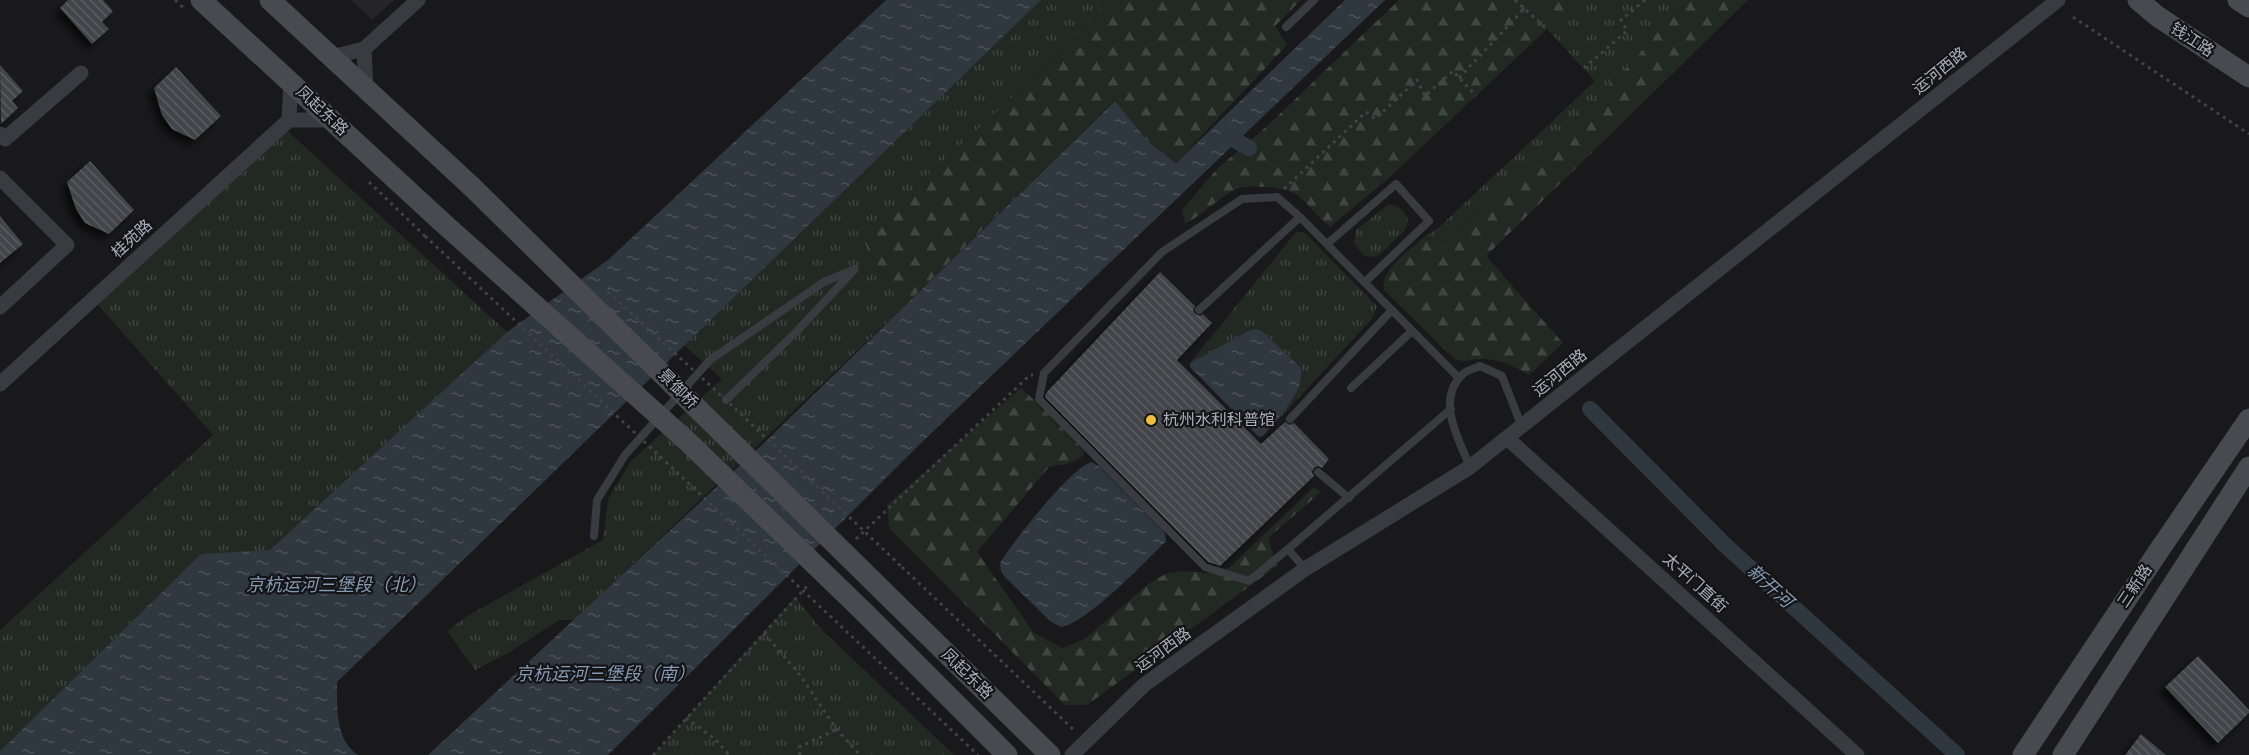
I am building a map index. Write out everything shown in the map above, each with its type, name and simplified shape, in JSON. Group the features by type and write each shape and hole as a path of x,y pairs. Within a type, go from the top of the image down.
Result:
{"main road":[{"name":"凤起东路","path":"201,0 442,222"},
{"path":"270,0 366,89"},
{"name":"钱江路","path":"2138,0 2157,16 2249,77"},
{"path":"2238,0 2249,7"},
{"name":"景御桥","path":"366,89 471,186 884,592"},
{"name":"景御桥","path":"442,222 687,441 865,613"},
{"name":"三新路","path":"2023,755 2249,419"},
{"name":"三新路","path":"2063,755 2249,467"},
{"name":"凤起东路","path":"884,592 1050,755"},
{"name":"凤起东路","path":"865,613 1006,755"}],"street":[{"path":"331,57 364,49 418,0"},
{"name":"运河西路","path":"1072,755 1144,685 1305,570 1470,467 1508,438 2058,0"},
{"path":"364,49 366,89"},
{"path":"0,134 5,139 81,73"},
{"path":"291,82 289,120 332,120"},
{"name":"桂苑路","path":"0,384 289,120"},
{"path":"0,178 67,245 0,307"},
{"name":"太平门直街","path":"1508,438 1857,755"}],"lane":[{"path":"1286,27 1314,0"},
{"path":"1327,244 1396,184 1429,220 1365,282"},
{"path":"1451,409 1249,581 1205,567 1039,399 1044,373 1162,252 1242,199 1277,197 1300,217 1459,378"},
{"path":"1199,310 1300,217"},
{"path":"594,536 597,500 625,455 710,360 824,282 855,269 797,331 726,400"},
{"path":"1290,419 1392,310"},
{"path":"1351,388 1412,331"},
{"path":"1470,467 1450,416 1453,386 1464,372 1480,366 1502,376 1522,427"},
{"path":"1318,472 1349,498"},
{"path":"1288,549 1305,570"}],"path":[{"path":"1515,0 1547,29"},
{"path":"1584,68 1627,31 1621,20 1645,0"},
{"path":"1459,78 1524,9"},
{"path":"2073,17 2249,134"},
{"path":"1277,197 1366,112 1375,119 1417,80 1425,96 1453,71 1476,96"},
{"path":"424,236 978,755"},
{"path":"602,287 726,400 1086,741"},
{"path":"764,633 800,675 837,730 860,755"},
{"path":"686,718 715,739 729,755"},
{"path":"800,755 799,747 837,730"}],"shaded area":[{"path":"351,0 394,0 372,20"}],"green space":[{"path":"1041,0 1105,0 1094,22 861,237 903,307 574,620 559,620 510,652 475,670 447,631 469,615 603,540 608,499 631,461 722,379 684,345"},
{"path":"1105,0 1301,0 1275,26 1287,45 1176,163 1149,143 1114,101 903,307 861,237 1094,22"},
{"path":"1399,0 1515,0 1547,29 1391,176 1330,227 1292,192 1256,186 1234,190 1185,224 1182,210 1217,169 1267,126"},
{"path":"1515,0 1690,0 1672,16 1636,58 1525,169 1442,243 1423,238 1437,229 1595,81 1547,29"},
{"path":"1544,0 1572,0 1565,14 1551,14"},
{"path":"1690,0 1748,0 1486,256 1563,343 1529,375 1500,361 1480,359 1464,361 1453,358 1384,290 1386,276 1391,268 1423,238 1442,243 1525,169 1636,58 1667,21"},
{"path":"279,123 507,332 270,551 201,554 0,751 0,630 213,435 92,298"},
{"path":"1388,205 1400,208 1404,213 1408,219 1406,229 1378,256 1363,255 1354,243 1356,230"},
{"path":"1296,232 1304,232 1377,306 1372,319 1263,436 1293,394 1301,376 1301,368 1262,331 1256,329 1248,331 1190,363"},
{"path":"1021,388 1084,447 1084,454 1072,462 1049,467 977,552 1034,633 1063,648 1086,638 1147,585 1165,574 1181,571 1215,573 1229,568 1314,487 1321,492 1268,538 1277,566 1087,705 1065,705 889,528 887,505"},
{"path":"795,597 822,630 954,755 653,755"}],"water":[{"name":"京杭运河三堡段（北）","path":"886,0 1041,0 337,682 341,732 350,749 358,755 0,755 0,751 201,554 270,550 507,332 608,260"},
{"name":"京杭运河三堡段（南）","path":"1345,0 1385,0 919,445 608,755 428,755 765,442 1115,101 1149,143 1176,163"},
{"path":"1256,329 1262,331 1301,368 1299,387 1294,396 1263,436 1259,437 1190,367 1190,363 1248,331"},
{"path":"1092,462 1099,466 1159,524 1165,533 1166,541 1100,604 1072,623 1061,627 1050,621 1005,577 1000,563 1057,490"}],"building":[{"path":"68,0 103,0 113,11 102,22 109,29 92,44 60,8"},
{"path":"0,65 23,91 12,101 18,108 1,124"},
{"path":"176,67 221,116 195,140 172,129 162,115 154,88"},
{"path":"90,161 134,210 109,234 85,223 76,209 67,182"},
{"path":"0,216 23,244 0,263"},
{"name":"杭州水利科普馆","path":"1160,272 1195,306 1193,311 1195,314 1200,316 1203,314 1212,323 1177,360 1261,444 1285,422 1289,425 1294,423 1329,459 1322,468 1318,466 1314,468 1312,472 1314,476 1220,566 1208,562 1045,397 1046,393"},
{"path":"2198,656 2249,710 2249,713 2218,743 2165,687"},
{"path":"2141,734 2166,755 2125,755"}],"waterway":[{"name":"新开河","path":"1228,136 1249,148"},
{"name":"新开河","path":"1590,409 1726,546 1957,755"}],"place":[{"name":"杭州水利科普馆","path":"1151,420"}]}
